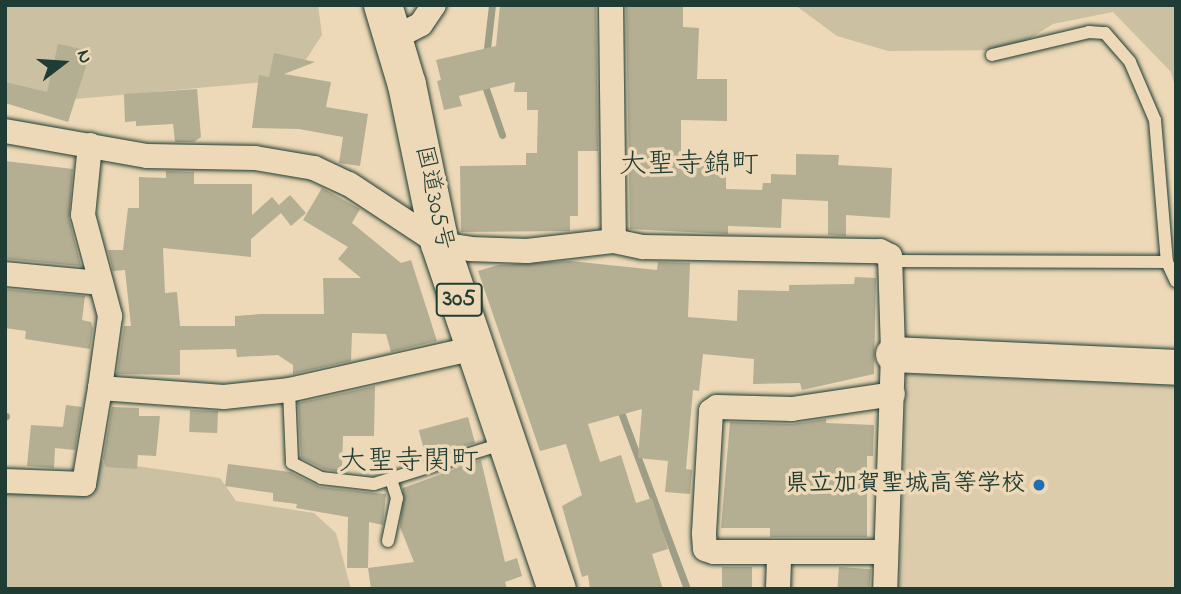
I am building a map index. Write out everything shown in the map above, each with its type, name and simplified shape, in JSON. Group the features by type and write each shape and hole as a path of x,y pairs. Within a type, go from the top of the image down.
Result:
{"highway":[{"name":"国道305号","path":"388,22 429,178 440,244 557,589"}],"street":[{"path":"388,22 421,24 434,5"},
{"path":"611,5 614,242"},
{"path":"5,131 146,156 245,157 314,168 349,184 440,244 527,251 614,242 643,247 880,251 894,261 885,589"},
{"path":"5,481 84,484 110,316 83,215 90,145"},
{"path":"5,274 101,283"},
{"path":"100,388 224,397 289,390 475,348"},
{"path":"893,354 1176,367"},
{"path":"886,552 705,550 711,411 717,407 792,409 892,394"},
{"path":"778,589 779,552"}],"lane":[{"path":"992,55 1089,32 1105,33 1130,62 1155,120 1167,262 1176,281"},
{"path":"894,261 1167,262"},
{"path":"289,390 292,463 321,478 374,484 507,442"},
{"path":"388,541 397,498 391,479"}],"shaded area":[{"path":"5,5 318,5 322,35 305,61 265,82 53,101 5,86"},
{"path":"795,5 1176,5 1176,91 1171,72 1113,12 1053,24 1011,50 888,51 837,36"},
{"name":"県立加賀聖城高等学校","path":"919,368 1176,382 1176,589 899,589 906,373"},
{"path":"101,461 220,478 236,501 314,513 336,533 351,589 5,589 5,492 75,497 94,484"}],"building":[{"path":"500,5 596,5 598,151 578,151 578,216 570,216 570,231 461,232 460,166 526,165 526,153 537,153 538,110 527,110 527,92 514,92 515,82 459,96 462,106 444,110 437,81 441,80 436,60 496,46"},
{"path":"626,5 683,5 683,27 699,28 697,79 727,79 727,121 681,120 681,159 726,159 726,189 762,190 763,183 771,183 771,174 796,175 796,154 839,155 838,165 892,168 890,218 846,215 846,236 828,235 828,201 782,199 781,228 728,226 728,234 630,229"},
{"path":"58,44 91,51 68,122 5,103 5,82 47,92"},
{"path":"274,53 315,62 284,74 331,82 326,107 368,114 360,166 339,163 343,137 299,129 252,128 259,75 269,77"},
{"path":"197,89 201,137 194,142 175,142 173,124 136,126 136,121 125,122 124,94"},
{"path":"5,161 73,169 69,218 81,266 5,259"},
{"path":"166,171 194,172 194,184 252,184 252,215 272,197 279,205 290,195 306,213 291,226 281,213 251,239 251,257 163,248 165,293 177,292 180,326 235,326 235,316 324,314 323,278 361,278 338,259 348,247 303,220 322,188 360,209 352,223 401,263 411,260 437,341 391,352 386,334 352,333 351,361 293,374 293,365 278,355 237,357 236,349 180,350 180,375 117,374 124,326 131,326 125,270 113,271 108,250 123,250 128,208 139,208 139,177 166,178"},
{"path":"570,261 657,270 658,262 690,263 688,317 737,321 738,290 789,291 789,285 854,284 855,277 876,278 874,374 802,390 800,383 753,384 754,359 703,354 699,391 693,390 686,469 692,470 690,494 665,492 668,461 638,458 642,409 588,424 600,462 621,455 636,503 652,498 668,549 652,554 663,589 590,589 588,575 582,577 562,506 582,495 566,444 540,451 478,271 498,265"},
{"path":"5,289 85,296 82,320 91,322 93,328 90,349 25,339 26,331 5,328"},
{"path":"375,386 374,436 343,436 342,472 324,469 301,458 298,403"},
{"path":"66,405 82,407 75,450 55,448 54,468 27,466 31,425 63,427"},
{"path":"112,407 139,408 139,416 160,416 156,456 138,455 137,469 106,467 103,459"},
{"path":"190,410 218,411 217,433 189,432"},
{"path":"468,417 475,443 426,456 419,430"},
{"path":"826,419 826,423 874,425 873,456 867,456 867,537 770,537 770,528 721,528 730,422 792,424"},
{"path":"481,460 505,562 517,558 522,576 505,582 507,589 371,589 368,568 414,562 400,527 403,488"},
{"path":"228,464 290,472 320,487 386,494 383,525 369,522 368,568 347,568 348,517 273,501 273,493 225,486"},
{"path":"722,567 752,567 752,587 722,587"},
{"path":"839,567 871,569 870,589 837,589"}],"waterway":[{"path":"486,57 492,5"},
{"path":"484,83 502,135"},
{"path":"619,407 687,589"}],"place":[{"name":"県立加賀聖城高等学校","path":"1039,485"}],"district":[{"name":"大聖寺錦町","path":"689,166"},
{"name":"大聖寺関町","path":"409,463"}]}
